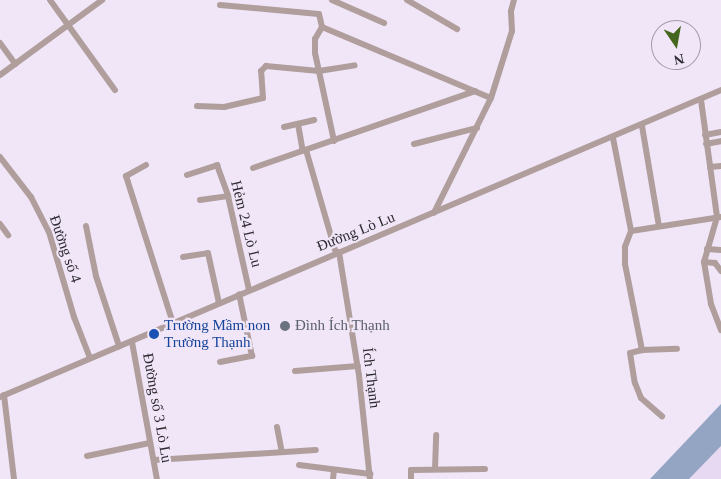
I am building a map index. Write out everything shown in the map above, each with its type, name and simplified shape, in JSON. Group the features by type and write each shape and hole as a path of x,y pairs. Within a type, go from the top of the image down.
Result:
{"street":[{"path":"50,0 116,90"},
{"path":"0,75 102,0"},
{"path":"332,0 384,23"},
{"path":"407,0 457,28"},
{"path":"434,213 478,128 491,98 512,32 511,11 514,0"},
{"path":"220,5 250,3 320,14 322,27 315,39 319,71 334,141"},
{"path":"322,27 491,98"},
{"path":"0,43 15,64"},
{"path":"197,106 224,108 263,98 261,71 266,66 319,71 355,66"},
{"name":"Đường Lò Lu","path":"2,396 132,342 338,252 642,126 721,90"},
{"path":"253,168 475,91"},
{"path":"701,100 706,144 719,217 704,262 711,304 721,330"},
{"path":"284,127 314,120"},
{"name":"Ích Thạnh","path":"298,124 304,151 338,252 358,366 370,477"},
{"path":"642,126 659,226"},
{"path":"414,144 478,128"},
{"path":"705,135 721,132"},
{"path":"613,138 631,231 625,247 625,264 642,350"},
{"path":"706,144 721,141"},
{"name":"Đường số 4","path":"1,160 32,198 49,232 74,317 90,358"},
{"path":"146,165 126,176 173,323"},
{"name":"Hẻm 24 Lò Lu","path":"187,175 217,165 228,196 249,290"},
{"path":"710,167 721,166"},
{"path":"200,200 228,196"},
{"path":"631,231 719,217"},
{"path":"0,224 8,234"},
{"path":"86,226 96,276 119,346"},
{"path":"707,249 721,250"},
{"path":"183,257 208,253 219,303"},
{"path":"704,262 715,263 721,271"},
{"path":"220,362 252,356 239,294"},
{"name":"Đường số 3 Lò Lu","path":"132,342 157,479"},
{"path":"662,416 641,398 635,383 630,353 642,350 677,349"},
{"path":"295,371 358,366"},
{"path":"2,396 14,479"},
{"path":"277,427 282,452"},
{"path":"435,469 436,435"},
{"path":"87,456 150,442"},
{"path":"154,460 316,450"},
{"path":"299,465 370,477"},
{"path":"411,479 412,470 485,469"},
{"path":"333,479 334,470"}],"shaded area":[{"path":"721,446 721,479 689,479 704,463"}],"water":[{"path":"721,404 721,446 689,479 650,479"}],"place":[{"name":"Đình Ích Thạnh","path":"285,326"},
{"name":"Trường Mầm non Trường Thạnh","path":"154,334"}]}
